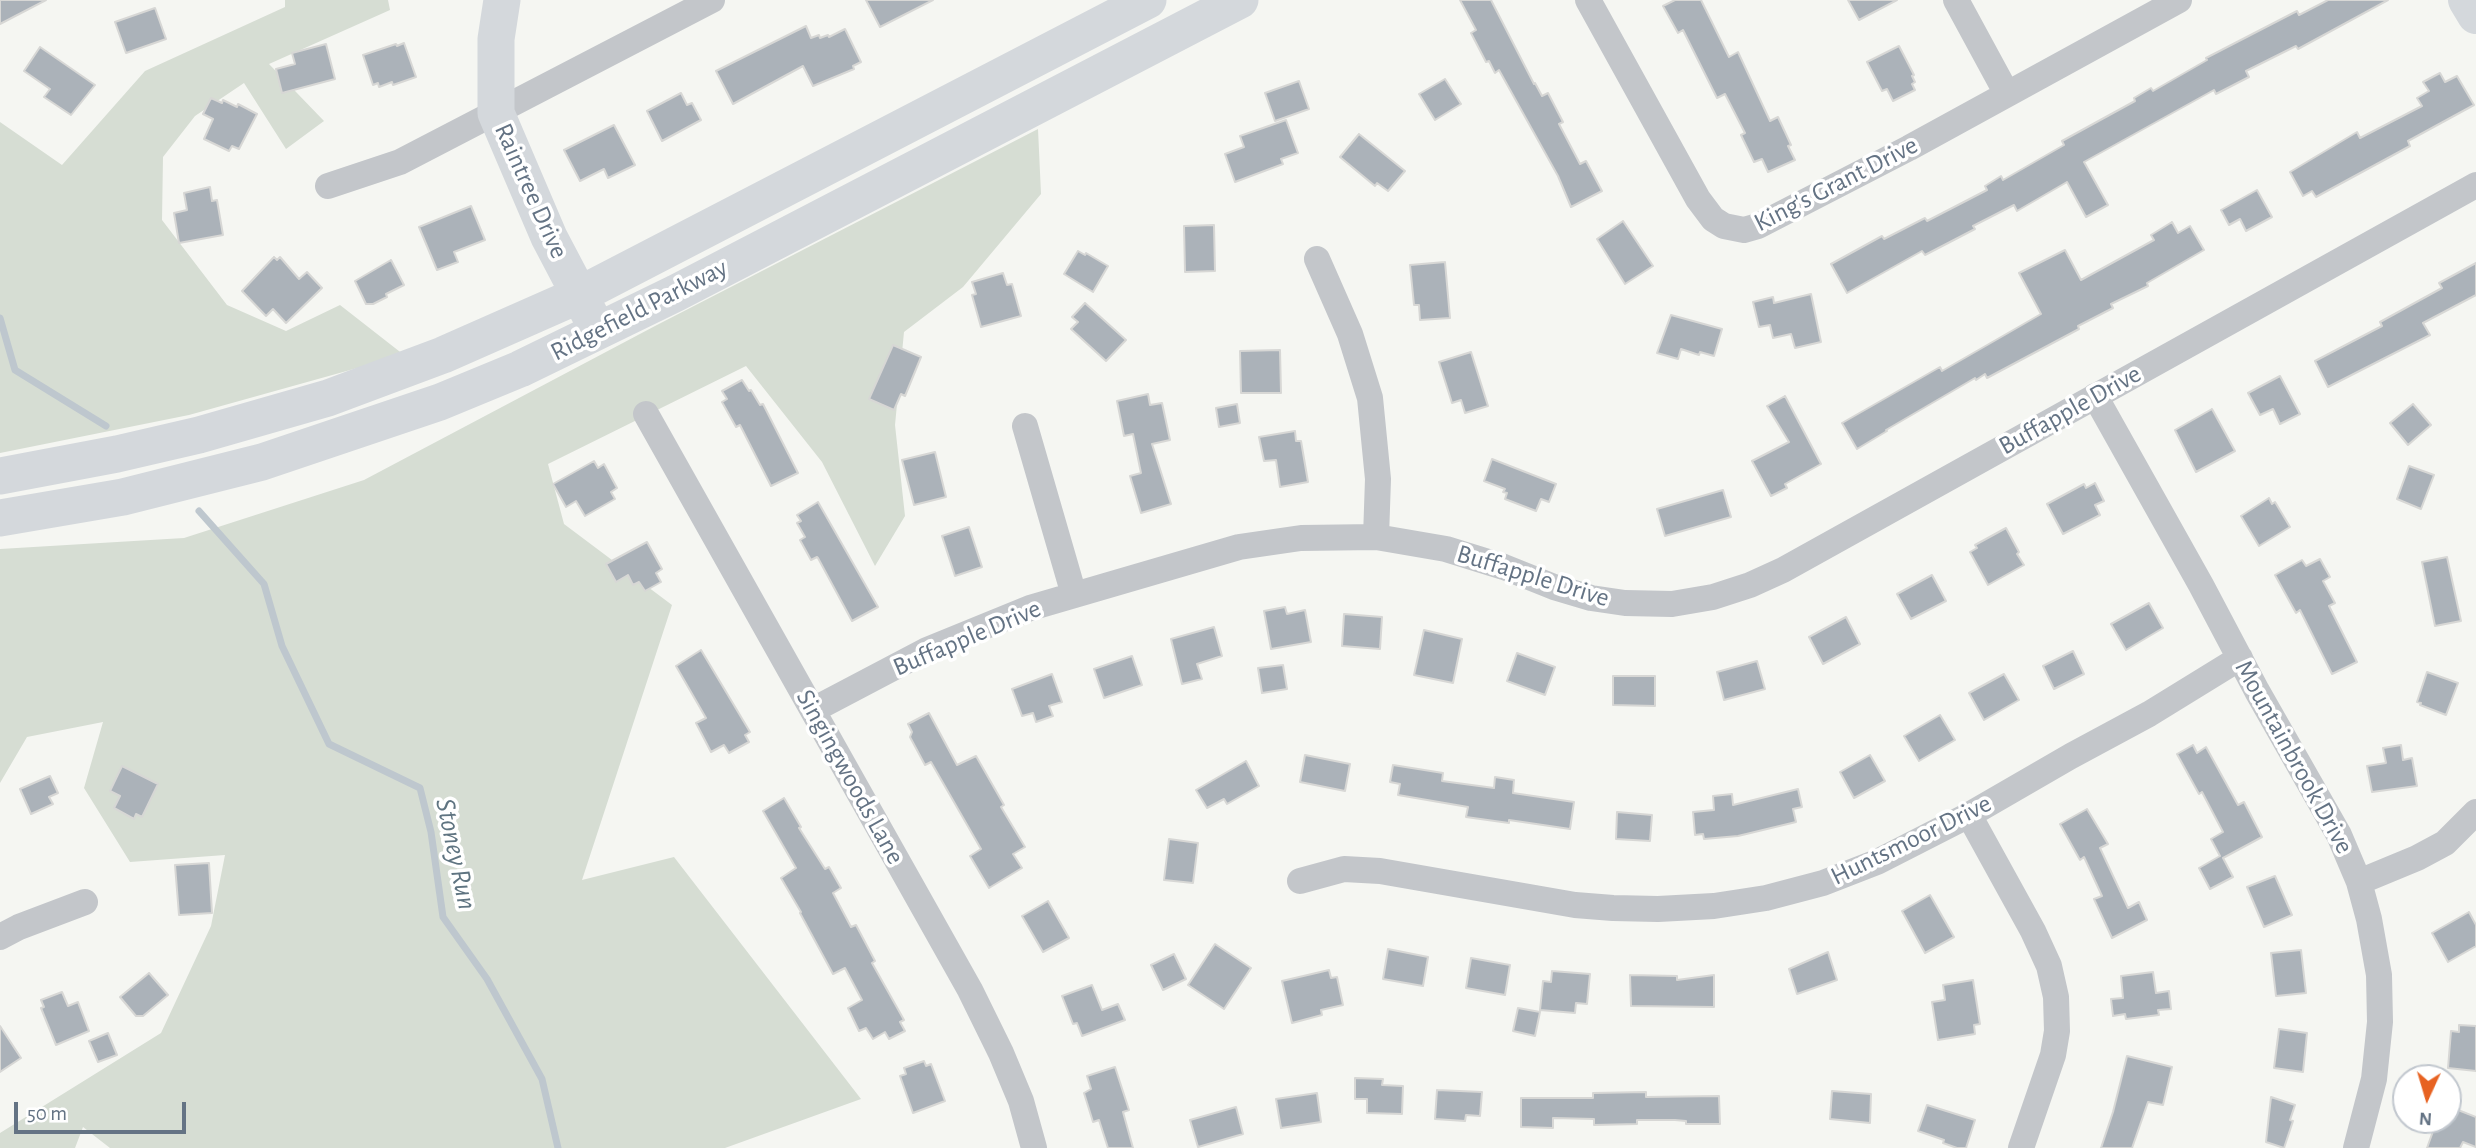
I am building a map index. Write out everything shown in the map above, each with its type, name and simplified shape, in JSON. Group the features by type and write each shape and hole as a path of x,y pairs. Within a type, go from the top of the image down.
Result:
{"main road":[{"name":"Raintree Drive","path":"502,0 496,39 496,113 549,237 598,331"},
{"name":"Ridgefield Parkway","path":"0,476 199,435 328,398 443,355 579,295 1148,0"},
{"name":"Ridgefield Parkway","path":"0,518 123,497 262,462 440,402 520,369 1240,0"},
{"path":"2467,0 2476,15"}],"street":[{"path":"327,186 400,162 712,0"},
{"name":"King's Grant Drive","path":"1588,0 1698,199 1713,219 1731,228 1744,230 1758,226 2179,0"},
{"path":"1956,0 2007,94"},
{"name":"Buffapple Drive","path":"813,710 927,650 1006,617 1239,547 1301,538 1376,537 1446,549 1504,567 1554,587 1625,604 1672,604 1713,597 1750,585 1783,570 2476,185"},
{"path":"1317,259 1350,334 1370,398 1376,435 1378,479 1376,537"},
{"name":"Mountainbrook Drive","path":"2095,396 2339,835 2359,882 2370,919 2379,975 2380,1021 2374,1079 2356,1148"},
{"name":"Singingwoods Lane","path":"646,414 975,1000 1001,1053 1020,1101 1034,1148"},
{"path":"1025,426 1074,595"},
{"name":"Huntsmoor Drive","path":"1300,881 1344,869 1380,871 1575,905 1658,909 1714,906 1766,898 1823,883 1877,862 1969,815 2149,714 2240,658"},
{"path":"2359,882 2445,843 2476,812"},
{"path":"1969,815 2033,931 2049,966 2056,997 2057,1031 2053,1055 2021,1148"},
{"path":"0,937 85,902"}],"shaded area":[{"path":"285,0 388,0 390,10 269,64 324,121 286,149 244,83 195,116 163,157 162,220 227,305 286,331 340,305 404,355 189,415 0,453 0,122 62,165 145,71 285,7"},
{"path":"1038,129 1041,194 963,287 904,332 895,425 905,516 875,566 822,462 746,366 548,464 564,524 672,605 582,880 674,857 861,1099 725,1148 110,1148 83,1127 75,1148 0,1148 0,1133 161,1033 211,926 225,855 130,862 84,788 103,722 27,737 0,783 0,549 184,538 364,480 655,326"}],"building":[{"path":"0,0 46,0 0,24"},
{"path":"866,0 933,0 880,27"},
{"path":"1460,0 1491,0 1534,84 1542,96 1548,93 1563,122 1559,124 1580,164 1586,161 1602,191 1571,207 1558,176 1499,70 1495,73 1489,61 1486,62 1471,33 1476,30"},
{"path":"1675,0 1701,0 1729,57 1738,52 1770,121 1778,117 1795,160 1768,172 1762,159 1754,162 1741,135 1745,133 1725,94 1717,98 1683,30 1678,33 1663,6"},
{"path":"1848,0 1897,0 1859,20"},
{"path":"2328,0 2388,0 2298,49 2296,46 2246,71 2249,77 2216,94 2214,90 2084,162 2108,205 2086,217 2067,182 2017,211 2014,205 1973,226 1975,229 1925,255 1922,251 1847,293 1831,264 1882,236 1884,239 1925,218 1927,221 1987,190 1985,186 2001,176 2003,180 2064,145 2062,141 2135,101 2134,98 2151,88 2153,91 2207,60 2206,58 2297,11 2299,15"},
{"path":"155,8 166,39 126,53 115,22"},
{"path":"806,26 811,38 819,35 820,38 829,37 845,29 861,62 853,66 854,69 813,86 803,66 733,104 716,71"},
{"path":"404,43 416,77 393,85 392,82 379,87 378,83 373,85 363,55"},
{"path":"326,44 335,79 282,93 276,69 295,64 292,53"},
{"path":"1899,46 1914,75 1912,76 1915,82 1912,84 1915,90 1893,101 1887,89 1882,91 1867,62"},
{"path":"40,47 95,85 71,115 44,97 50,89 24,71"},
{"path":"2440,73 2445,82 2457,76 2474,105 2408,141 2410,146 2316,197 2312,191 2303,196 2290,172 2357,132 2360,138 2422,106 2417,98 2429,91 2423,82"},
{"path":"1445,79 1461,104 1435,120 1419,94"},
{"path":"1299,81 1309,109 1275,121 1265,93"},
{"path":"681,93 687,105 692,103 701,120 662,141 647,111"},
{"path":"211,98 237,107 238,104 257,114 239,149 232,146 229,151 204,139 213,119 203,114"},
{"path":"1286,120 1298,153 1281,159 1283,164 1235,182 1225,154 1244,147 1240,136"},
{"path":"614,125 635,165 608,178 604,169 580,181 564,150"},
{"path":"1359,134 1405,171 1388,191 1377,183 1375,186 1340,157"},
{"path":"210,187 212,201 217,200 223,235 179,243 174,213 187,210 184,193"},
{"path":"2257,190 2272,217 2246,231 2240,219 2229,225 2221,210"},
{"path":"471,206 485,240 454,252 458,262 437,270 419,227"},
{"path":"1623,221 1653,266 1625,284 1597,239"},
{"path":"2172,222 2178,233 2190,226 2204,250 2147,283 2148,286 2111,304 2113,308 2078,326 2079,329 1987,378 1985,374 1976,380 1975,378 1857,449 1842,423 1940,367 1942,371 2041,314 2019,273 2065,250 2081,280 2154,240 2151,235"},
{"path":"1214,225 1215,271 1185,272 1184,226"},
{"path":"1078,251 1108,266 1093,292 1064,274"},
{"path":"274,257 277,260 280,257 299,279 307,272 322,288 286,323 273,309 266,316 242,291"},
{"path":"391,260 404,285 373,304 366,304 355,281"},
{"path":"1445,262 1450,318 1420,320 1419,305 1414,305 1410,265"},
{"path":"2476,263 2476,295 2423,323 2430,335 2328,387 2315,361 2382,326 2380,322 2442,288 2439,283"},
{"path":"1003,273 1007,285 1012,284 1021,316 981,327 972,295 976,294 972,282"},
{"path":"1811,294 1821,342 1795,348 1791,334 1773,338 1770,325 1759,327 1753,302 1773,297 1774,303"},
{"path":"1085,303 1126,340 1106,361 1071,329 1078,322 1072,317"},
{"path":"1671,315 1722,329 1714,356 1700,352 1699,355 1681,349 1678,359 1657,353"},
{"path":"893,345 921,357 905,396 901,394 894,410 869,399"},
{"path":"1280,350 1281,393 1241,393 1240,351"},
{"path":"1471,352 1488,406 1465,413 1461,400 1452,403 1439,362"},
{"path":"2280,376 2300,414 2280,424 2273,409 2260,415 2248,393"},
{"path":"742,380 760,405 763,404 798,473 771,486 740,425 736,427 722,402 727,399 722,391"},
{"path":"1148,394 1150,405 1162,403 1170,440 1152,444 1171,504 1141,513 1130,476 1141,473 1133,434 1124,436 1117,401"},
{"path":"1785,396 1821,464 1785,484 1787,488 1771,496 1752,461 1789,442 1767,406"},
{"path":"1237,404 1240,423 1219,427 1216,408"},
{"path":"2413,404 2431,425 2408,445 2390,423"},
{"path":"2212,409 2235,451 2196,472 2175,430"},
{"path":"1295,431 1296,441 1301,441 1308,482 1280,487 1276,460 1264,461 1259,437"},
{"path":"935,452 946,497 914,505 902,460"},
{"path":"1492,459 1556,484 1549,502 1541,499 1536,511 1505,499 1505,489 1484,481"},
{"path":"594,461 598,468 604,464 617,488 611,492 615,499 585,516 576,501 566,507 553,484"},
{"path":"2409,466 2434,475 2421,509 2397,499"},
{"path":"2095,483 2104,501 2095,505 2100,515 2063,534 2047,504 2084,484 2086,488"},
{"path":"1723,490 1731,517 1665,536 1657,509"},
{"path":"2269,498 2272,504 2275,502 2290,527 2259,546 2241,516"},
{"path":"818,502 878,607 852,621 818,558 811,560 800,540 805,537 797,523 801,521 797,515"},
{"path":"969,527 982,567 955,576 942,536"},
{"path":"2006,528 2024,565 1988,585 1970,552 1977,548 1975,545"},
{"path":"647,542 662,569 656,573 661,582 645,591 639,582 633,585 628,575 616,582 606,564"},
{"path":"2447,557 2461,621 2435,626 2422,562"},
{"path":"2320,559 2330,577 2323,581 2335,603 2329,606 2357,662 2332,674 2300,610 2296,613 2275,575 2302,560 2306,566"},
{"path":"1932,575 1946,601 1911,619 1897,594"},
{"path":"2149,603 2163,628 2126,650 2111,624"},
{"path":"1285,607 1287,614 1305,610 1311,642 1271,649 1264,611"},
{"path":"1344,614 1382,617 1380,649 1342,646"},
{"path":"1846,617 1860,644 1823,664 1809,637"},
{"path":"1214,627 1222,656 1197,664 1202,679 1182,684 1171,639"},
{"path":"1424,630 1462,639 1453,683 1414,675"},
{"path":"701,650 750,732 745,735 749,742 729,753 724,745 711,752 696,723 706,718 676,666"},
{"path":"2073,651 2084,674 2054,689 2043,666"},
{"path":"1517,653 1555,667 1545,695 1507,681"},
{"path":"1132,656 1142,685 1104,698 1094,669"},
{"path":"1757,661 1765,689 1724,700 1717,672"},
{"path":"1283,665 1287,689 1262,693 1258,668"},
{"path":"2427,672 2458,683 2446,715 2417,702"},
{"path":"1052,674 1062,702 1049,706 1053,716 1036,722 1033,713 1022,716 1012,689"},
{"path":"2004,674 2019,700 1984,720 1969,693"},
{"path":"1613,676 1655,676 1655,706 1613,705"},
{"path":"929,713 957,765 976,756 1004,805 1001,807 1025,847 1013,854 1022,868 989,888 970,856 981,849 931,762 925,765 910,737 912,732 908,724"},
{"path":"1940,715 1955,740 1919,761 1904,736"},
{"path":"2193,745 2197,753 2206,747 2238,805 2244,802 2262,837 2223,858 2233,877 2210,889 2199,868 2220,856 2211,839 2223,832 2202,792 2199,794 2177,754"},
{"path":"2401,745 2403,760 2412,758 2417,786 2372,792 2367,766 2386,763 2383,748"},
{"path":"1305,755 1350,764 1345,791 1300,782"},
{"path":"1870,755 1885,781 1854,798 1840,772"},
{"path":"1246,761 1259,786 1227,804 1224,799 1207,808 1196,790"},
{"path":"1393,765 1443,773 1442,781 1494,788 1495,777 1514,780 1513,793 1574,802 1570,829 1466,817 1468,807 1398,795 1400,784 1390,782"},
{"path":"122,766 158,784 142,817 136,814 134,819 114,808 120,796 110,791"},
{"path":"50,776 58,793 49,797 53,804 31,814 20,789"},
{"path":"1798,789 1802,807 1793,809 1796,822 1738,836 1704,839 1703,834 1695,835 1693,812 1714,810 1713,796 1732,794 1733,805"},
{"path":"784,798 801,827 799,828 825,869 829,867 841,888 833,893 851,927 856,925 875,961 872,963 904,1020 900,1022 905,1031 889,1039 885,1032 873,1039 866,1028 859,1031 848,1008 862,1000 845,968 833,974 781,878 796,868 763,811"},
{"path":"2087,809 2108,844 2100,848 2128,908 2139,902 2147,920 2112,938 2094,899 2102,896 2084,857 2080,860 2060,824"},
{"path":"1617,812 1652,815 1650,841 1616,839"},
{"path":"1169,839 1198,843 1193,883 1164,880"},
{"path":"209,863 212,913 179,915 175,865"},
{"path":"2275,876 2292,915 2264,927 2247,887"},
{"path":"1930,895 1954,937 1925,953 1902,911"},
{"path":"1048,901 1069,938 1043,952 1022,916"},
{"path":"2469,912 2476,925 2476,946 2448,962 2432,933"},
{"path":"1215,944 1251,968 1224,1009 1188,985"},
{"path":"1388,949 1428,957 1423,986 1383,979"},
{"path":"2301,950 2306,993 2276,996 2271,953"},
{"path":"1828,952 1837,980 1797,994 1789,969"},
{"path":"1174,954 1186,979 1163,990 1151,965"},
{"path":"1471,958 1510,965 1505,995 1466,988"},
{"path":"1329,970 1331,978 1337,977 1343,1005 1321,1010 1322,1015 1292,1023 1282,981"},
{"path":"1552,971 1590,974 1587,1004 1576,1003 1575,1013 1540,1010 1543,981 1551,982"},
{"path":"2153,972 2156,993 2169,991 2171,1009 2158,1010 2159,1015 2126,1019 2125,1014 2113,1016 2111,999 2123,998 2121,976"},
{"path":"149,973 168,995 143,1016 136,1016 120,997"},
{"path":"1630,975 1677,976 1677,980 1714,975 1714,1007 1631,1006"},
{"path":"1973,980 1980,1024 1974,1025 1975,1034 1938,1040 1932,1002 1945,1000 1943,985"},
{"path":"1092,985 1102,1010 1118,1004 1125,1020 1082,1036 1077,1023 1073,1024 1062,996"},
{"path":"62,992 68,1006 78,1002 89,1031 56,1045 41,1008 44,1007 41,1000"},
{"path":"1518,1008 1540,1012 1535,1036 1513,1031"},
{"path":"2459,1025 2476,1026 2476,1071 2462,1070 2462,1064 2448,1064 2451,1031 2459,1032"},
{"path":"0,1026 21,1058 0,1072"},
{"path":"2279,1029 2307,1033 2303,1072 2274,1068"},
{"path":"108,1033 117,1055 98,1062 89,1041"},
{"path":"2127,1056 2172,1067 2163,1105 2148,1102 2132,1148 2101,1148 2113,1112"},
{"path":"924,1061 926,1066 931,1064 945,1101 913,1113 900,1076 906,1074 904,1068"},
{"path":"1115,1067 1129,1110 1123,1112 1133,1148 1108,1148 1099,1120 1093,1122 1084,1093 1091,1089 1087,1076"},
{"path":"1355,1078 1383,1079 1382,1085 1403,1086 1402,1114 1367,1113 1367,1099 1355,1099"},
{"path":"1437,1090 1482,1092 1480,1116 1466,1115 1465,1121 1435,1119"},
{"path":"1832,1091 1871,1094 1870,1123 1830,1119"},
{"path":"1646,1092 1646,1097 1719,1096 1720,1124 1637,1120 1637,1124 1594,1125 1594,1119 1553,1118 1553,1128 1521,1127 1521,1098 1593,1098 1593,1093"},
{"path":"1317,1093 1321,1122 1281,1128 1276,1099"},
{"path":"2271,1097 2295,1105 2284,1148 2266,1142"},
{"path":"1927,1105 1975,1120 1966,1148 1957,1148 1943,1143 1944,1140 1918,1131"},
{"path":"1236,1107 1243,1134 1198,1147 1190,1120"},
{"path":"2462,1112 2476,1117 2476,1147 2463,1142 2460,1148 2427,1148 2432,1134 2462,1134"}],"waterway":[{"name":"Stoney Run","path":"0,318 15,370 106,426"},
{"name":"Stoney Run","path":"199,511 264,584 282,646 329,744 420,788 431,832 443,917 487,979 542,1079 558,1148"}]}
